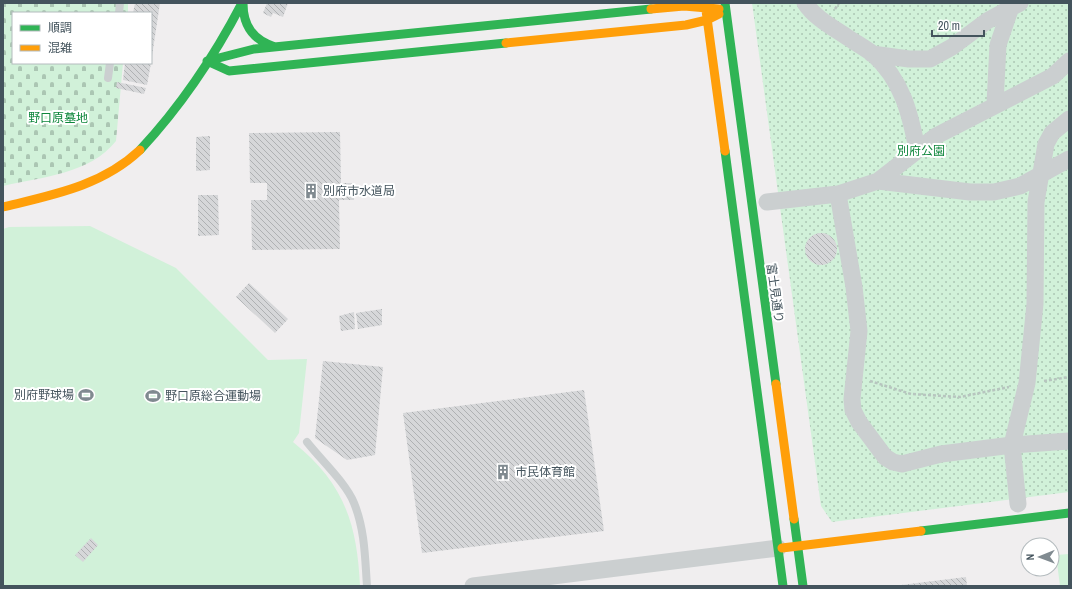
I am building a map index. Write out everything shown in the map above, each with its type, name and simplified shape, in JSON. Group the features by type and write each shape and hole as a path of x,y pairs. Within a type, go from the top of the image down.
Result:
{"street":[{"path":"242,3 243,21 249,33 259,42 275,47"},
{"path":"3,207 86,184 106,176 125,164 154,134 207,61 242,3"},
{"path":"805,3 820,19 872,54 886,68 900,90 910,113 917,149"},
{"path":"207,61 241,51 275,47 684,6 705,5 725,7"},
{"path":"705,5 783,586"},
{"path":"872,54 909,60 930,59 952,48 987,20 1015,6"},
{"path":"995,104 998,46 1015,6"},
{"path":"207,61 229,71 686,25 707,20 725,7"},
{"name":"富士見通り","path":"725,7 803,586"},
{"path":"767,202 838,194 878,181 917,149 936,136 995,104 1053,76 1069,61"},
{"path":"1053,76 1069,81"},
{"path":"1018,504 1012,444 1027,383 1035,304 1036,202 1046,144 1052,133 1069,119"},
{"path":"878,181 970,192 994,192 1020,186 1069,158"},
{"path":"838,194 854,287 859,331 856,376 852,399 853,410 859,422 885,457 893,462 902,464 941,454 1012,444 1069,441"},
{"path":"473,586 1069,513"}],"lane":[{"path":"108,78 110,64"},
{"path":"307,442 340,482 354,502 363,531 368,586"}],"path":[{"path":"856,376 911,394 960,397 1027,383 1069,377"}],"green space":[{"name":"野口原墓地","path":"3,3 128,3 128,12 12,12 12,64 123,64 116,141 93,161 79,167 49,177 3,186"},
{"name":"別府公園","path":"752,3 1069,3 1069,492 832,522 821,506"},
{"name":"野口原総合運動場","path":"90,226 176,268 268,360 307,359 299,433 293,442 325,473 336,489 344,506 351,524 355,543 360,586 3,586 3,229 9,227"},
{"path":"1069,554 1069,586 1060,586 1060,555"}],"building":[{"path":"135,3 160,3 152,56 152,12 133,12"},
{"path":"267,3 288,3 283,17 273,13 271,17 263,13"},
{"path":"125,64 151,64 147,85 123,80"},
{"path":"117,82 146,88 144,94 116,88"},
{"name":"別府市水道局","path":"340,132 341,183 354,183 354,200 339,200 340,249 252,250 251,200 267,200 267,183 250,183 249,133"},
{"path":"210,136 210,170 196,171 196,137"},
{"path":"198,195 218,195 219,235 198,236"},
{"path":"818,233 824,233 834,240 837,249 836,255 830,262 824,265 818,265 808,258 805,252 805,246 812,236"},
{"path":"249,283 288,319 275,333 236,297"},
{"path":"382,309 382,325 358,329 356,313"},
{"path":"354,312 355,329 341,331 339,316"},
{"path":"323,361 383,367 375,455 347,460 315,438"},
{"name":"市民体育館","path":"584,390 604,531 422,553 403,413"},
{"path":"91,538 98,545 83,562 75,555"},
{"path":"966,577 967,586 901,586 901,585"}],"traffic: fast":[{"path":"140,150 169,116 196,80 242,3"},
{"path":"243,3 245,19 251,31 255,36 267,44 275,47"},
{"path":"725,3 776,384"},
{"path":"207,61 254,49 651,9"},
{"path":"207,61 229,71 506,43"},
{"path":"725,151 783,586"},
{"path":"921,531 1069,513"},
{"path":"794,519 803,586"}],"traffic: slow":[{"path":"705,3 725,151"},
{"path":"651,9 684,6 719,9"},
{"path":"506,43 686,25 707,20 719,14"},
{"path":"3,207 76,188 93,181 125,162 140,150"},
{"path":"776,384 794,519"},
{"path":"782,548 921,531"}],"place":[{"name":"別府市水道局","path":"311,191"},
{"name":"別府野球場","path":"86,395"},
{"name":"野口原総合運動場","path":"153,396"},
{"name":"市民体育館","path":"503,472"}]}
